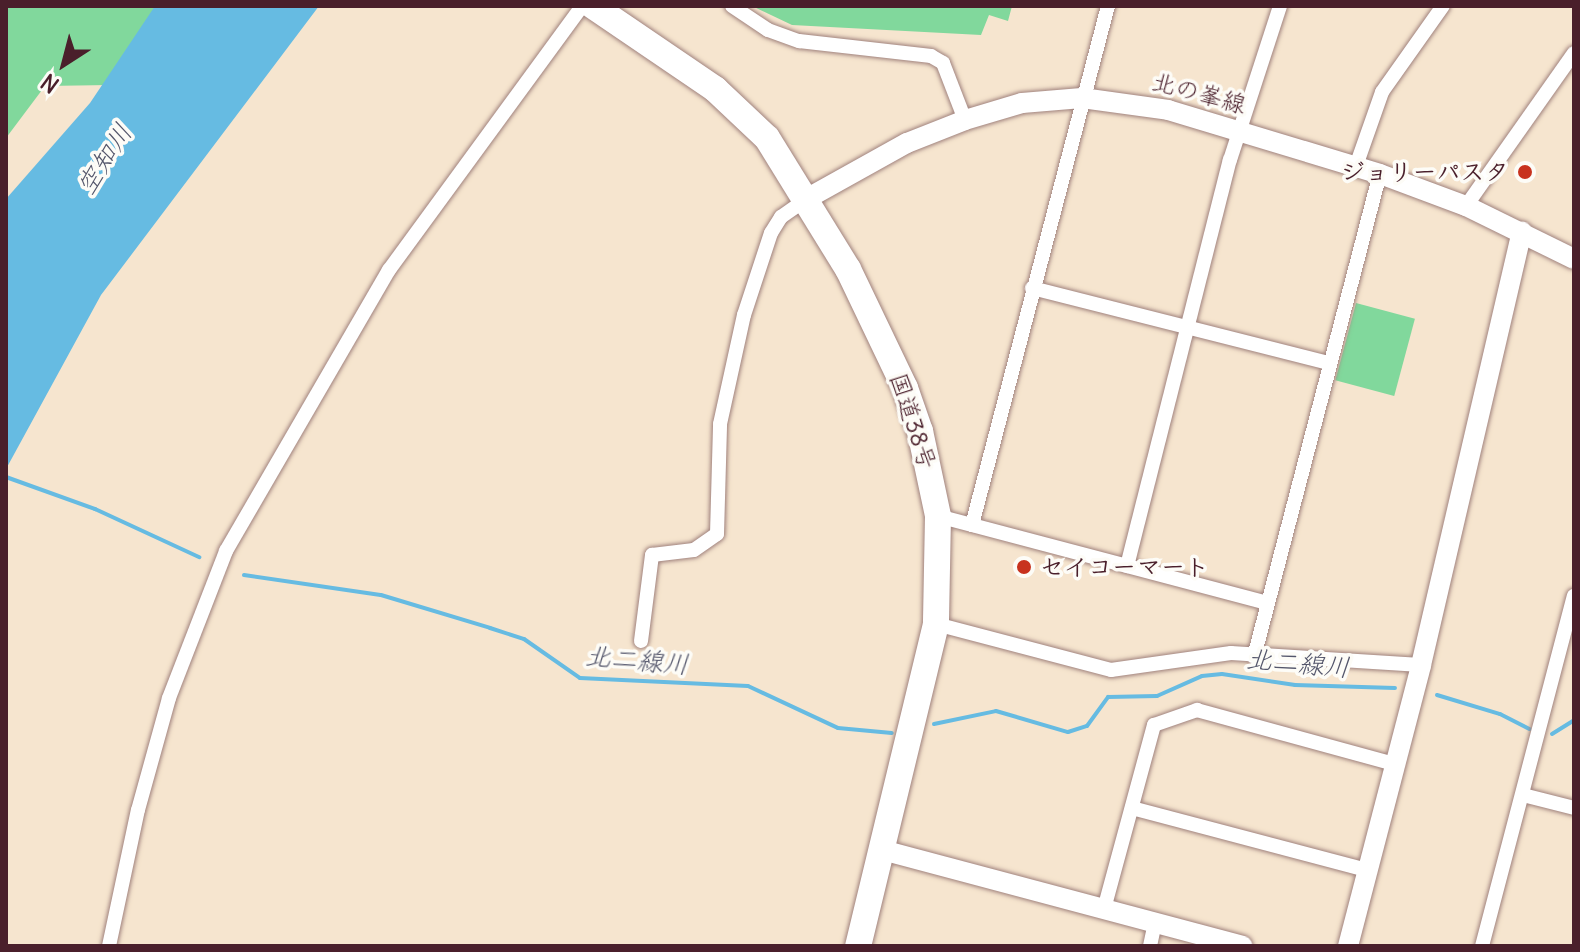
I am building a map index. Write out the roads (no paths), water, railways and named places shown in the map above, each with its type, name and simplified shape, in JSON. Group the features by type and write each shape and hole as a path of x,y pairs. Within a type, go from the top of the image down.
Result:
{"highway":[{"name":"国道38号","path":"593,6 681,63 741,110 767,138 808,198 905,388 938,516 936,624 858,946"}],"street":[{"path":"109,946 138,810 172,686 226,551 389,270 582,6"},
{"path":"732,6 768,30 799,41 931,56 943,63 965,120"},
{"path":"972,525 1108,6"},
{"path":"1127,566 1240,130 1280,6"},
{"path":"1356,166 1382,92 1443,6"},
{"path":"1466,206 1574,53"},
{"name":"北の峯線","path":"808,198 907,143 965,120 1022,103 1082,98 1144,105 1240,130 1356,166 1466,206 1574,259"},
{"path":"1254,657 1380,174"},
{"path":"641,641 652,555 694,550 717,534 720,424 744,315 771,233 781,217 808,198"},
{"path":"1348,946 1421,665 1522,232"},
{"path":"1032,288 1329,363"},
{"path":"938,516 1267,603"},
{"path":"1482,946 1573,606"},
{"path":"936,624 1111,670 1203,656 1421,665"},
{"path":"1104,909 1154,725 1197,710 1395,764"},
{"path":"1523,795 1574,808"},
{"path":"1132,808 1367,870"},
{"path":"882,850 1242,946"},
{"path":"1150,946 1155,923"}],"water":[{"name":"空知川","path":"155,6 319,6 101,295 6,469 6,199 90,103"}],"waterway":[{"name":"北二線川","path":"6,477 95,509 199,557"},
{"name":"北二線川","path":"244,575 381,595 490,628 524,639 580,678 748,686 838,728 892,733"},
{"name":"北二線川","path":"934,724 996,711 1068,732 1087,726 1108,697 1157,696 1202,676 1222,674 1295,685 1395,688"},
{"name":"北二線川","path":"1437,695 1500,714 1529,729"},
{"name":"北二線川","path":"1552,734 1574,720"}],"place":[{"name":"ジョリーパスタ","path":"1525,172"},
{"name":"セイコーマート","path":"1024,567"}]}
